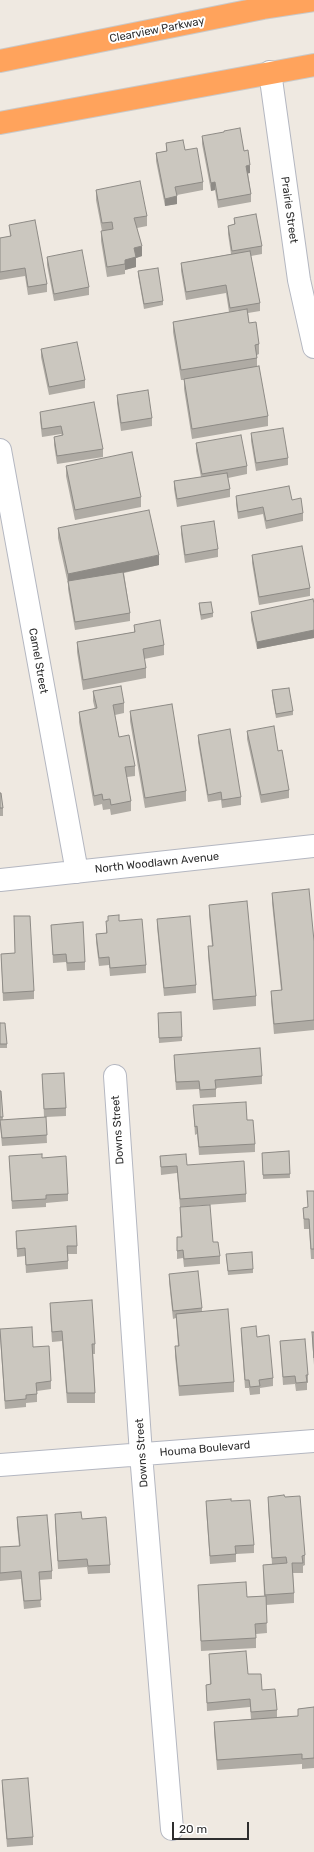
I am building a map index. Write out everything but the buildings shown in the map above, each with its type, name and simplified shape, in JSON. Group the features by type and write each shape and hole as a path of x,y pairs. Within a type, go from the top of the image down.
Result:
{"highway":[{"name":"Clearview Parkway","path":"0,61 262,4 314,0"},
{"path":"0,123 314,65"}],"street":[{"name":"Prairie Street","path":"270,72 300,280 314,347"},
{"name":"Camel Street","path":"0,450 77,872"},
{"name":"North Woodlawn Avenue","path":"0,880 314,846"},
{"name":"Downs Street","path":"115,1076 142,1454 172,1829"},
{"name":"Houma Boulevard","path":"0,1465 314,1441"}]}
